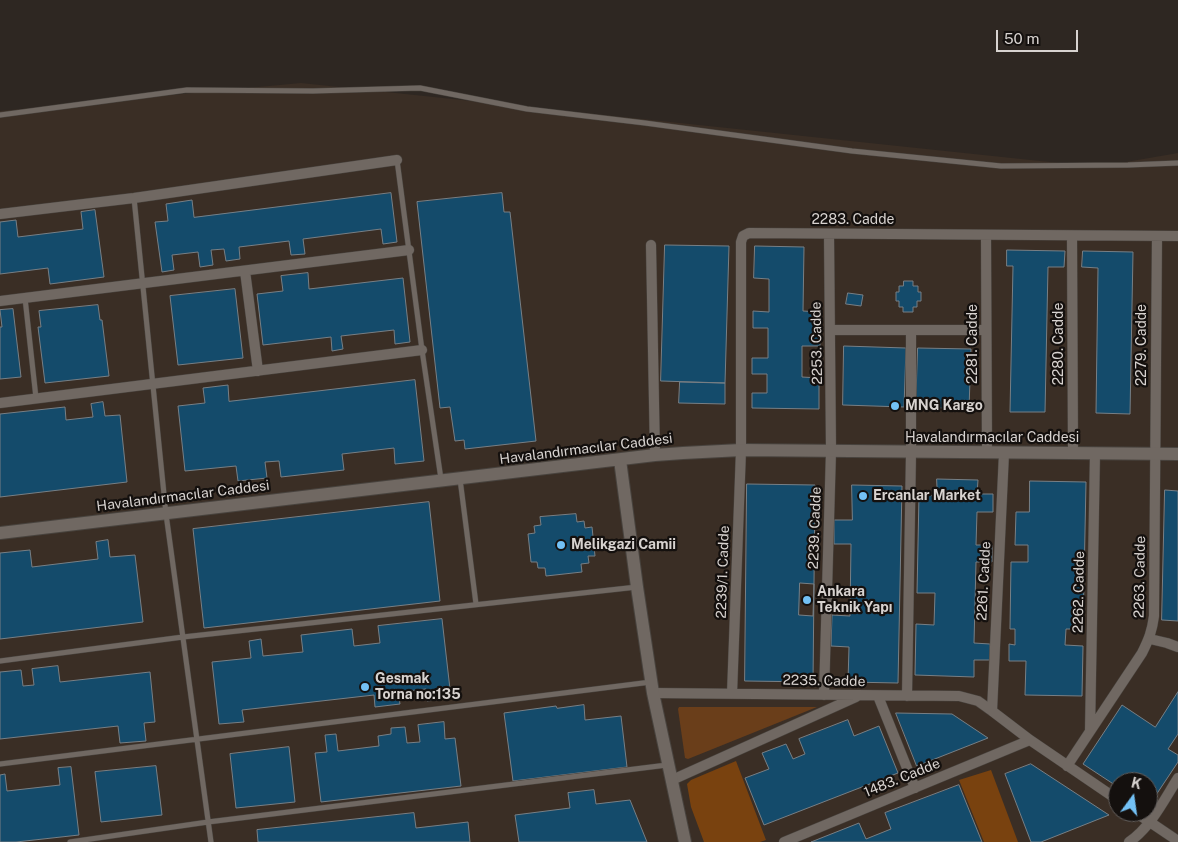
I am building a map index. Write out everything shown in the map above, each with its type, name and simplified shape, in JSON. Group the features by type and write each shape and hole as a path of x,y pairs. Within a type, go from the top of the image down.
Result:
{"street":[{"path":"0,214 134,198 397,160"},
{"name":"2283. Cadde","path":"742,450 742,239 743,236 749,233 1178,236"},
{"name":"2253. Cadde","path":"829,234 831,451"},
{"name":"2281. Cadde","path":"986,235 987,452"},
{"name":"2280. Cadde","path":"1072,236 1073,453"},
{"name":"2279. Cadde","path":"1155,454 1157,236"},
{"path":"651,245 655,455"},
{"path":"0,301 409,250"},
{"path":"245,271 258,371"},
{"path":"830,330 986,330"},
{"path":"907,696 911,330"},
{"path":"0,403 422,350"},
{"name":"Havalandırmacılar Caddesi","path":"0,533 683,453 742,450 1178,454"},
{"name":"2239/1. Cadde","path":"732,694 742,450"},
{"name":"2239. Cadde","path":"824,695 831,451"},
{"name":"2261. Cadde","path":"992,711 1004,453"},
{"name":"2262. Cadde","path":"1090,732 1095,453"},
{"name":"2263. Cadde","path":"1067,766 1142,653 1153,629 1155,454"},
{"path":"620,460 652,688 685,842"},
{"path":"1150,639 1178,647"},
{"name":"2235. Cadde","path":"652,688 732,694 959,696 978,701 1030,740 1108,793"},
{"path":"672,780 859,696"},
{"path":"878,696 915,788"},
{"name":"1483. Cadde","path":"784,842 1030,740"},
{"path":"1158,809 1178,778"},
{"path":"1129,842 1150,822 1178,841"}],"lane":[{"path":"0,115 187,90 313,91 420,88 527,108 872,153 1000,166 1178,163"},
{"path":"397,160 441,480"},
{"path":"134,198 166,514 211,842"},
{"path":"25,298 36,398"},
{"path":"460,478 476,604"},
{"path":"0,661 183,637 637,587"},
{"path":"0,764 652,688"},
{"path":"70,842 208,822 668,765"}],"shaded area":[{"path":"301,83 1097,167 1178,153 1178,842 0,842 0,111"},
{"path":"679,707 817,707 688,759 685,758"},
{"path":"736,761 766,840 760,842 704,842 691,807 687,784 691,780"},
{"path":"991,770 1018,842 984,842 959,780"}],"building":[{"path":"391,193 397,242 383,244 381,229 303,239 305,254 291,255 289,241 239,247 240,259 226,261 224,249 211,250 213,265 200,267 198,252 172,255 174,270 162,272 155,222 168,221 166,204 192,200 194,217"},
{"path":"502,193 504,212 510,212 536,441 465,449 464,440 455,441 450,407 440,408 417,202"},
{"path":"95,210 104,277 50,284 48,268 0,274 0,222 16,220 18,237 83,229 81,212"},
{"path":"665,245 729,246 725,383 661,381"},
{"path":"755,246 804,247 803,311 820,312 820,346 802,346 802,377 819,378 819,409 752,408 752,393 767,393 767,374 752,374 752,358 768,358 768,328 753,328 753,311 769,312 769,279 754,278"},
{"path":"1007,250 1065,251 1064,267 1048,267 1045,412 1010,412 1013,266 1007,266"},
{"path":"1083,251 1133,252 1130,414 1096,413 1098,268 1082,267"},
{"path":"308,273 309,289 403,278 410,342 395,344 394,330 341,336 343,349 332,351 331,337 263,345 257,294 283,291 281,276"},
{"path":"904,281 913,281 913,286 918,286 918,292 921,292 921,301 917,301 917,307 913,307 913,312 903,312 903,307 899,307 899,301 896,301 896,292 899,292 899,286 903,286"},
{"path":"235,289 243,358 178,365 170,296"},
{"path":"848,293 863,295 861,306 846,304"},
{"path":"98,305 100,320 102,320 109,376 45,383 38,327 41,327 39,311"},
{"path":"13,309 21,377 0,379 0,327 2,327 0,310"},
{"path":"844,346 906,348 904,407 843,405"},
{"path":"918,348 971,349 969,409 916,407"},
{"path":"415,380 424,461 395,464 394,448 342,454 344,470 281,477 279,461 265,462 267,478 238,481 236,466 185,471 178,406 205,403 203,388 228,385 229,401"},
{"path":"680,382 725,383 725,404 679,403"},
{"path":"103,402 105,416 120,415 127,482 0,497 0,414 65,407 66,420 93,417 91,404"},
{"path":"937,479 978,480 977,494 993,494 993,512 977,512 976,545 992,545 992,562 976,562 974,643 990,644 990,660 974,660 974,677 915,675 916,624 934,625 935,593 917,593 919,495 937,496"},
{"path":"1030,481 1086,482 1083,629 1066,629 1065,645 1083,646 1082,696 1025,695 1026,661 1009,661 1009,644 1015,645 1015,629 1010,629 1011,562 1028,562 1028,545 1015,545 1016,512 1029,512"},
{"path":"747,484 815,485 813,682 745,681"},
{"path":"852,485 902,486 898,683 848,682 849,647 831,646 832,615 850,616 851,544 834,544 834,520 852,520"},
{"path":"1165,490 1178,491 1178,621 1162,620"},
{"path":"429,502 440,601 204,628 193,529"},
{"name":"Melikgazi Camii","path":"576,514 577,522 584,521 585,528 592,527 595,556 588,556 589,563 581,564 582,572 546,576 545,568 538,568 537,562 531,562 528,534 535,533 534,526 541,525 540,517"},
{"path":"108,540 110,557 135,555 143,622 0,639 0,553 30,550 32,567 98,559 96,542"},
{"name":"Ankara Teknik Yapı","path":"800,583 814,584 813,616 799,615"},
{"path":"442,619 451,698 427,701 426,689 398,692 400,704 375,707 374,695 242,710 244,722 219,724 212,662 251,658 249,641 261,639 263,656 303,652 301,635 352,629 354,646 380,643 378,626"},
{"path":"58,666 60,682 150,672 155,722 144,723 146,741 120,743 118,726 0,739 0,672 21,670 23,686 34,685 32,669"},
{"path":"1178,692 1178,734 1168,749 1178,755 1178,762 1158,792 1158,772 1108,772 1108,780 1083,764 1122,705 1155,727"},
{"path":"584,705 585,720 621,716 627,767 513,781 504,713 556,706 557,708"},
{"path":"896,713 952,714 988,738 917,766"},
{"path":"848,720 854,736 879,726 898,773 764,825 745,778 769,769 762,753 786,744 793,759 805,754 799,739"},
{"path":"444,722 445,739 455,738 461,786 321,802 315,753 327,752 325,735 336,734 338,751 379,746 378,736 391,734 391,728 405,727 407,743 420,742 418,725"},
{"path":"289,747 295,802 236,808 230,754"},
{"path":"1031,764 1108,815 1041,842 1031,842 1005,774"},
{"path":"156,766 162,815 101,822 95,772"},
{"path":"71,767 79,835 0,842 0,775 5,774 7,791 60,785 58,768"},
{"path":"959,785 982,842 811,842 859,823 866,839 891,829 885,813"},
{"path":"594,790 596,804 630,800 647,842 519,842 515,815 570,808 568,793"},
{"path":"414,813 416,828 468,822 470,842 258,842 257,830"}],"place":[{"name":"MNG Kargo","path":"895,406"},
{"name":"Ercanlar Market","path":"863,496"},
{"name":"Melikgazi Camii","path":"561,545"},
{"name":"Ankara Teknik Yapı","path":"807,600"},
{"name":"Gesmak Torna no:135","path":"365,687"}]}
